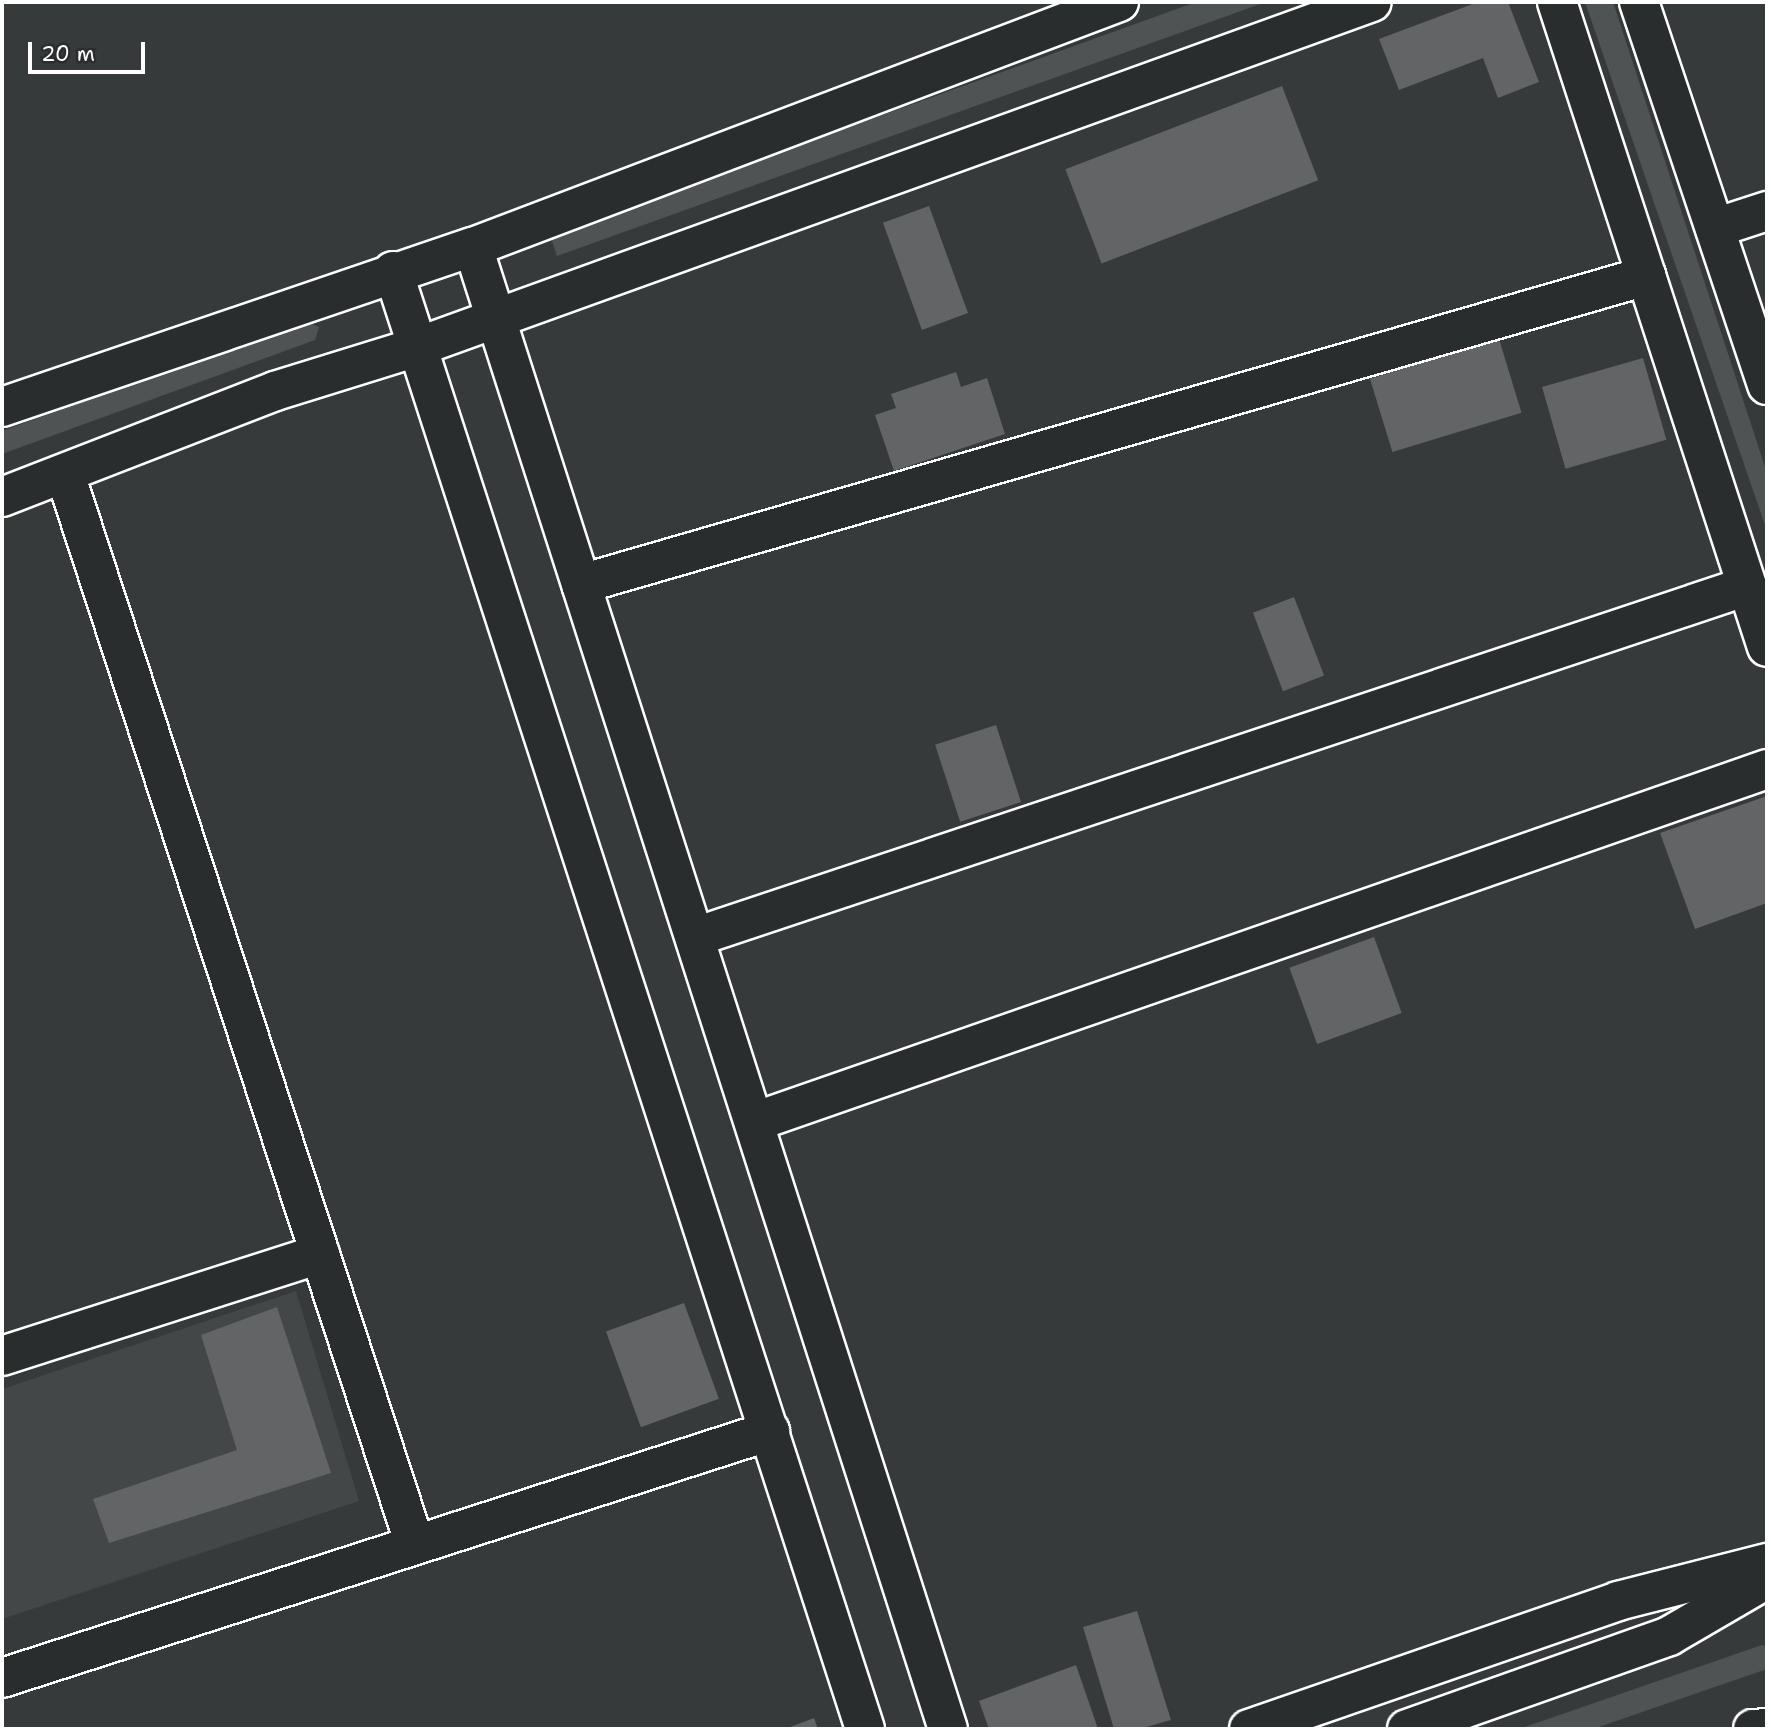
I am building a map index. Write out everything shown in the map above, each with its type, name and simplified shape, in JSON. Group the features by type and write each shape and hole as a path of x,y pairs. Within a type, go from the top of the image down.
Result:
{"street":[{"path":"2,407 393,271 473,247 1119,2"},
{"path":"2,497 275,391 417,347 1372,2"},
{"path":"1557,2 1767,648"},
{"path":"1639,2 1767,385"},
{"path":"1715,228 1767,211"},
{"path":"473,247 948,1729"},
{"path":"393,271 865,1729"},
{"path":"582,584 1646,276"},
{"path":"65,474 415,1545"},
{"path":"695,937 1747,586"},
{"path":"754,1122 1767,769"},
{"path":"2,1356 320,1254"},
{"path":"2,1678 770,1431"},
{"path":"1249,1729 1618,1601 1767,1563"},
{"path":"1407,1729 1669,1636 1767,1579"},
{"path":"1753,1729 1767,1728"}],"shaded area":[{"path":"1196,2 1266,2 557,256 550,235"},
{"path":"1585,2 1613,2 1767,473 1767,531"},
{"path":"306,322 319,327 315,340 2,454 2,431"},
{"path":"296,1291 359,1501 2,1619 2,1389"},
{"path":"1762,1645 1767,1647 1767,1669 1593,1729 1519,1729"}],"building":[{"path":"1478,2 1508,2 1539,82 1498,98 1483,58 1399,90 1379,39"},
{"path":"1282,86 1318,180 1102,263 1065,169"},
{"path":"929,206 968,313 922,330 883,223"},
{"path":"1499,339 1522,413 1392,452 1370,378"},
{"path":"1643,358 1666,440 1565,469 1542,387"},
{"path":"956,372 961,387 987,378 1005,434 894,471 875,415 896,408 891,394"},
{"path":"1294,597 1324,675 1283,691 1253,613"},
{"path":"996,725 1021,802 960,822 935,745"},
{"path":"1767,796 1767,903 1695,929 1660,833"},
{"path":"1374,937 1402,1013 1317,1044 1289,968"},
{"path":"684,1303 719,1399 641,1427 606,1331"},
{"path":"277,1307 331,1473 109,1543 93,1499 237,1450 201,1335"},
{"path":"1137,1611 1171,1720 1139,1729 1114,1729 1083,1627"},
{"path":"1076,1665 1098,1729 989,1729 979,1701"},
{"path":"814,1718 818,1729 785,1729"}]}
